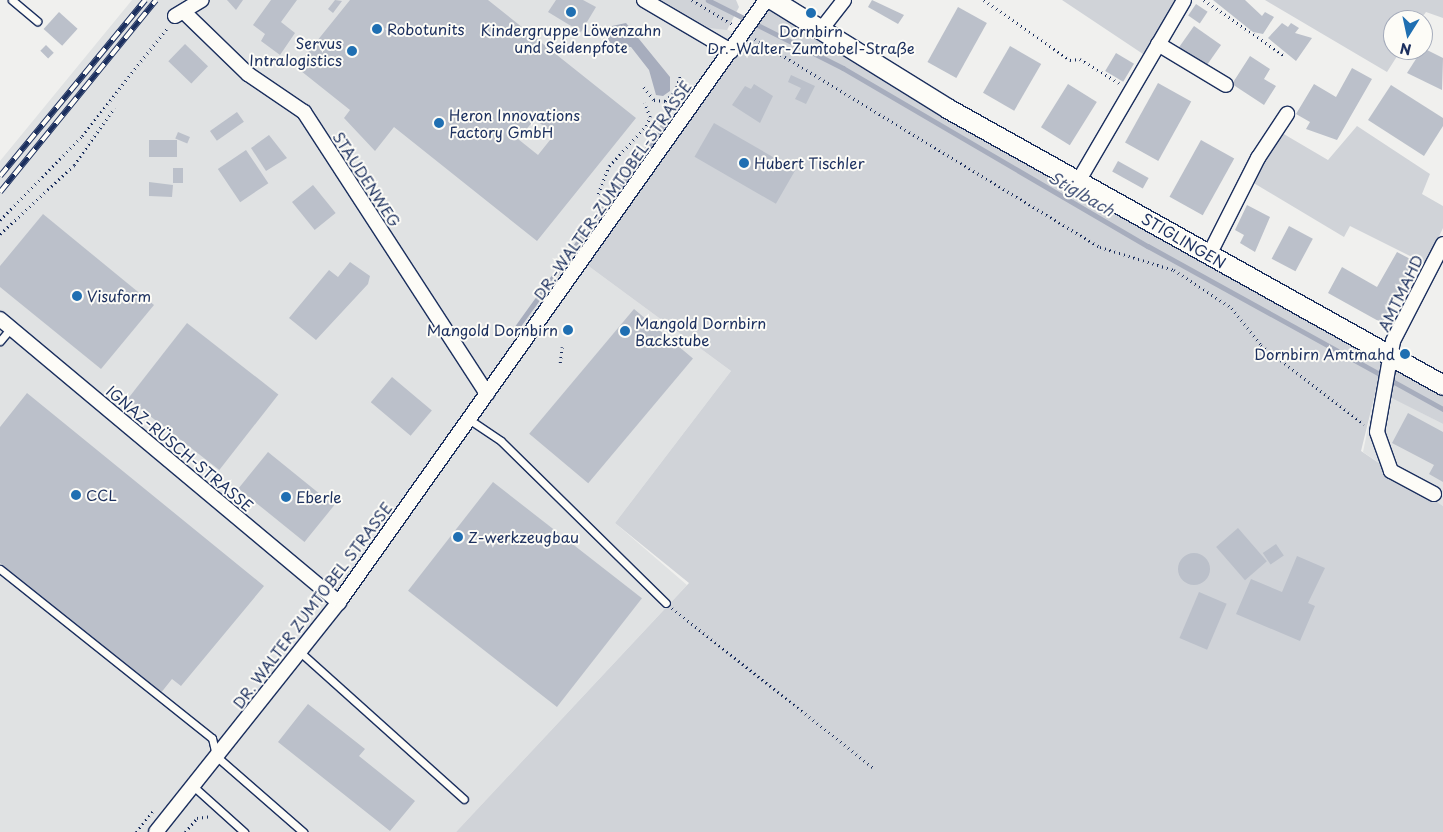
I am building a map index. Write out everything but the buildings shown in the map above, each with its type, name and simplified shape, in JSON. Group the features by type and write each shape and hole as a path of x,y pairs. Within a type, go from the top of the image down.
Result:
{"main road":[{"name":"STIGLINGEN","path":"773,0 820,31 1209,255 1392,363 1443,385"}],"street":[{"path":"180,15 202,0"},
{"path":"644,0 731,51"},
{"path":"746,32 766,0"},
{"path":"820,31 844,0"},
{"path":"1079,180 1184,0"},
{"name":"STAUDENWEG","path":"180,15 248,74 304,112 487,394"},
{"name":"DR.-WALTER-ZUMTOBEL-STRASSE","path":"487,394 746,32"},
{"path":"1158,44 1226,85"},
{"path":"1209,255 1258,158 1287,114"},
{"name":"AMTMAHD","path":"1377,432 1392,363 1393,341 1410,315 1443,244"},
{"name":"IGNAZ-RÜSCH-STRASSE","path":"5,323 339,602"},
{"name":"DR. WALTER ZUMTOBEL STRASSE","path":"156,832 339,602 487,394"},
{"path":"1377,432 1391,471 1434,494"}],"lane":[{"path":"12,0 37,21"},
{"path":"0,341 5,323"},
{"path":"470,420 501,441 666,603"},
{"path":"0,569 212,738 216,756 303,832"},
{"path":"300,652 464,799"},
{"path":"193,786 244,832"}],"path":[{"path":"692,0 1100,247 1174,270 1232,308 1261,345 1377,432"},
{"path":"984,0 1070,60 1080,59 1131,90"},
{"path":"1204,0 1285,56"},
{"path":"0,220 82,136 180,15"},
{"path":"644,87 654,100 665,101 675,92 681,74"},
{"path":"598,194 609,166 646,126 650,117 644,103"},
{"path":"0,234 74,165 114,108"},
{"path":"560,363 562,347"},
{"path":"666,603 875,769"},
{"path":"185,832 197,818 224,815"}],"shaded area":[{"path":"132,0 677,0 742,38 583,262 731,371 615,523 687,585 456,832 0,832 0,161"},
{"path":"661,0 736,0 739,7 727,30 709,28"},
{"path":"768,0 848,59 926,107 1072,181 1356,349 1443,394 1443,424 1376,390 1361,451 1443,506 1443,832 456,832 689,583 615,523 731,371 583,262"},
{"path":"1062,0 1178,0 1143,54"},
{"path":"1265,0 1443,0 1443,18 1433,14 1433,10 1383,10 1383,60 1395,60 1387,72"},
{"path":"1357,126 1430,174 1422,194 1443,206 1443,228 1426,264 1350,226 1344,237 1252,182 1282,133 1328,160"},
{"path":"1376,389 1443,424 1443,506 1363,452"}],"water":[{"path":"626,23 670,77 670,91 663,96 656,95 649,70 631,47 612,45 608,39 612,26"}],"waterway":[{"name":"Stiglbach","path":"708,0 843,68 1148,246 1443,409"},
{"path":"616,193 668,118"},
{"path":"515,330 602,209"}],"railway":[{"path":"0,176 145,0"},
{"path":"0,192 156,0"}],"place":[{"name":"Kindergruppe Löwenzahn und Seidenpfote","path":"571,12"},
{"name":"Dornbirn Dr.-Walter-Zumtobel-Straße","path":"811,13"},
{"name":"Robotunits","path":"377,29"},
{"name":"Servus Intralogistics","path":"352,51"},
{"name":"Heron Innovations Factory GmbH","path":"439,123"},
{"name":"Hubert Tischler","path":"744,163"},
{"name":"Visuform","path":"77,296"},
{"name":"Mangold Dornbirn","path":"568,330"},
{"name":"Mangold Dornbirn Backstube","path":"625,331"},
{"name":"Dornbirn Amtmahd","path":"1405,354"},
{"name":"CCL","path":"76,495"},
{"name":"Eberle","path":"286,497"},
{"name":"Z-werkzeugbau","path":"458,537"}]}
